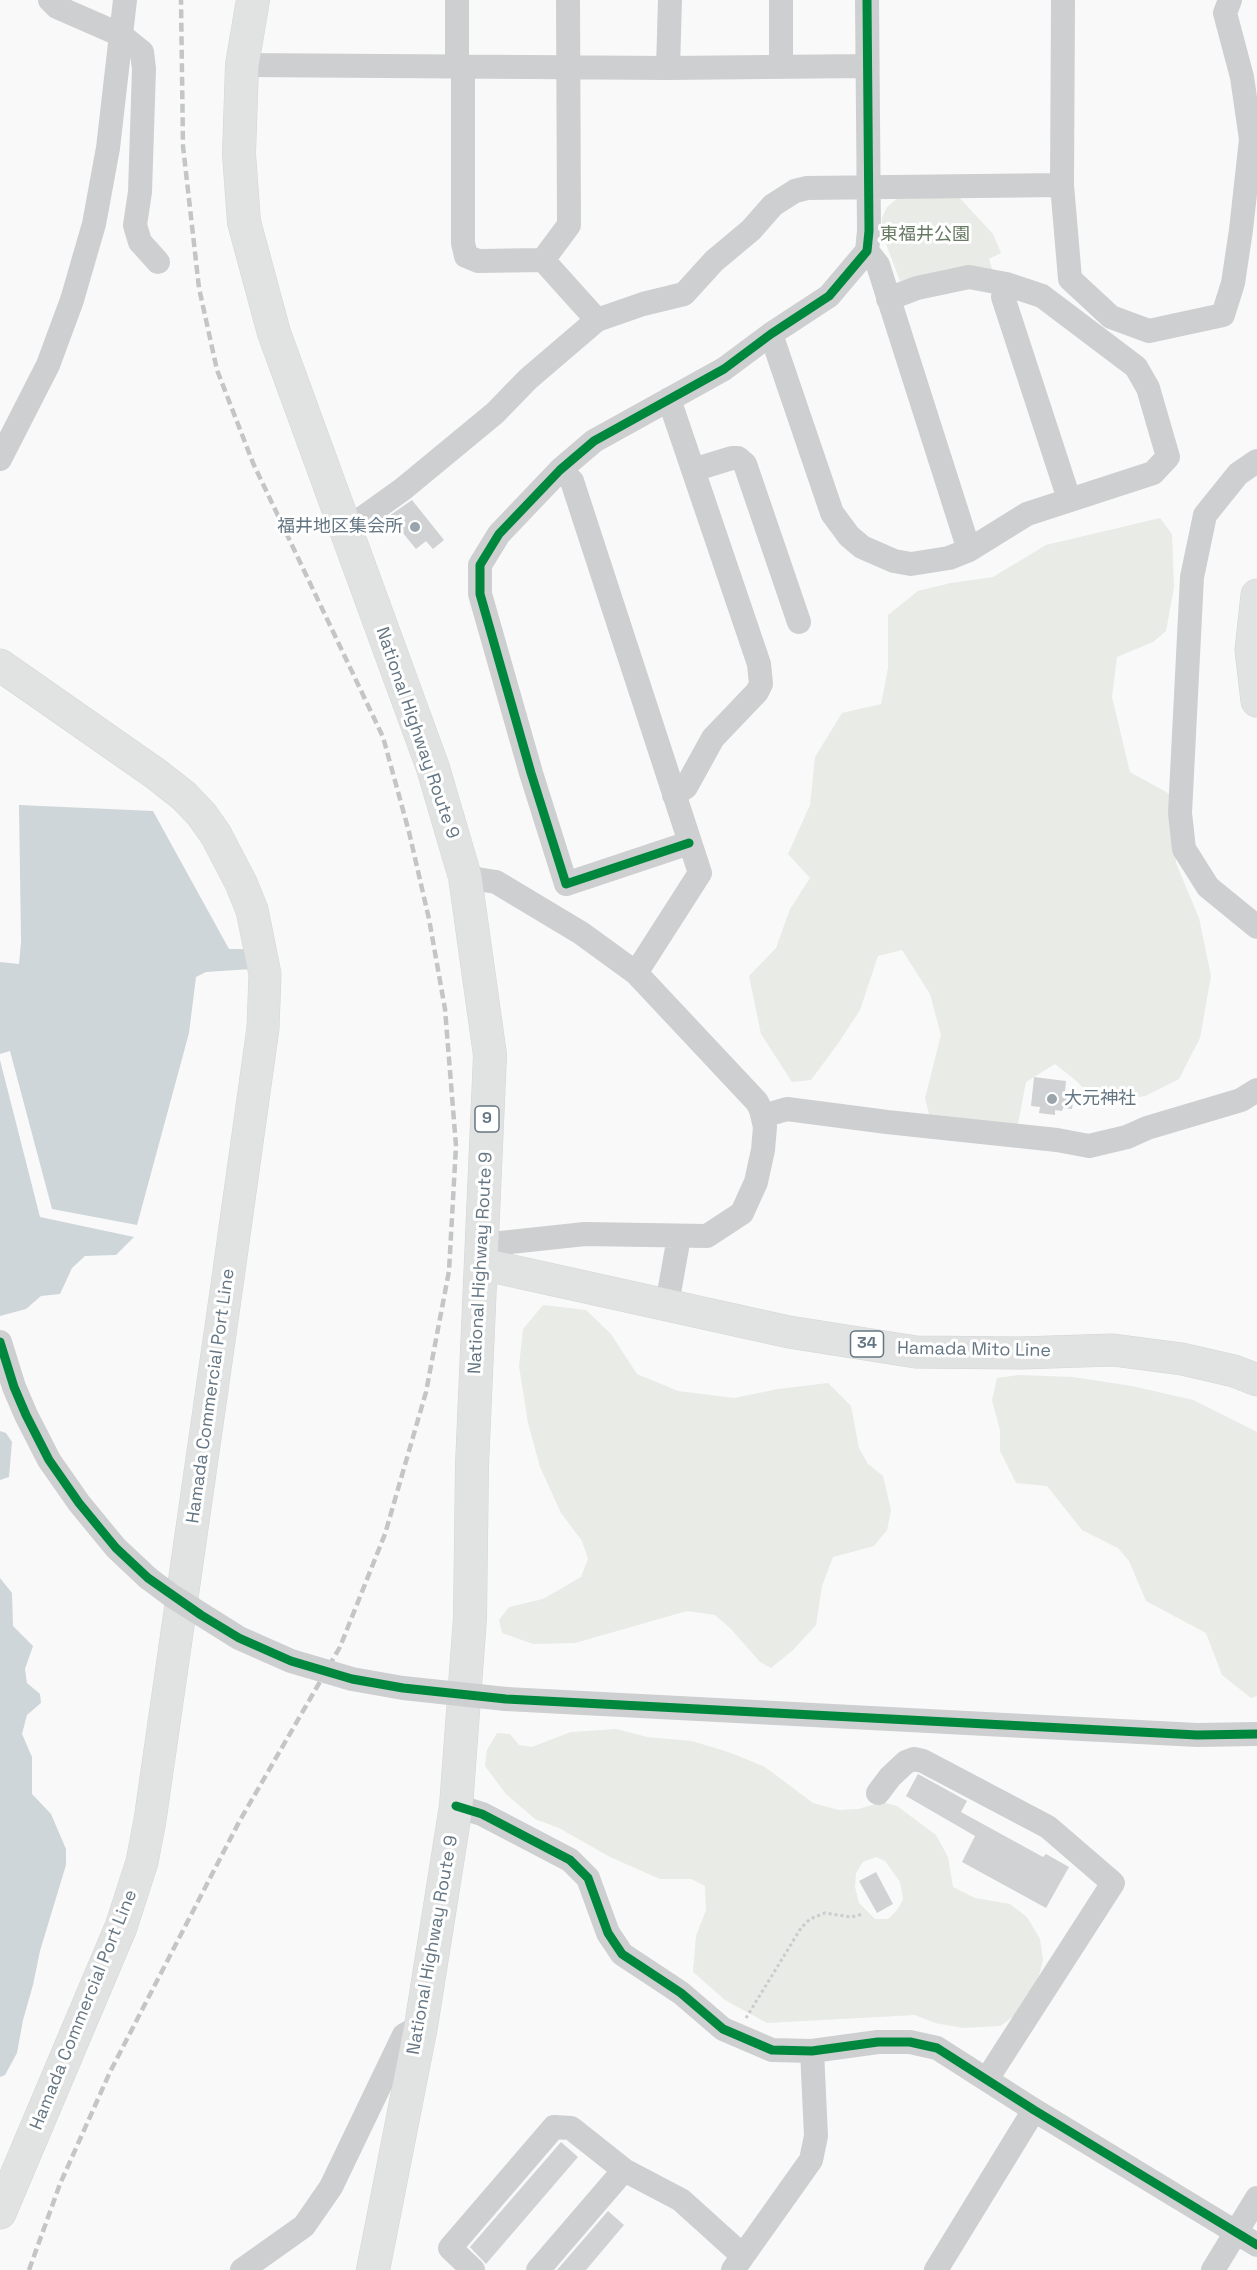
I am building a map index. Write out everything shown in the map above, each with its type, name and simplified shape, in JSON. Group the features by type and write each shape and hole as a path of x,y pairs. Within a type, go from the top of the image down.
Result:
{"highway":[{"name":"National Highway Route 9","path":"253,0 242,65 239,154 244,222 274,333 433,768 465,878 490,1055 472,1465 470,1618 456,1806 420,2026 373,2270"}],"main road":[{"path":"1257,596 1251,650 1257,701"},
{"name":"Hamada Commercial Port Line","path":"0,665 156,774 202,815 242,883 252,910 265,974 262,1028 228,1281 142,1862 117,1938 0,2213"},
{"name":"Hamada Mito Line","path":"481,1255 667,1304 789,1332 916,1352 1020,1353 1113,1350 1182,1359 1234,1371 1257,1380"}],"street":[{"path":"50,0 57,7 121,35 142,52 144,69 140,192 135,225 140,242 158,262"},
{"path":"0,459 48,365 72,300 94,224 108,148 125,0"},
{"path":"457,0 463,250 466,256 478,261 543,260 597,320"},
{"path":"543,260 569,225 568,0"},
{"path":"668,68 670,0"},
{"path":"781,0 781,66"},
{"path":"689,843 566,884 531,773 480,594 480,565 499,534 560,470 594,441 724,369 771,334 829,296 867,251 869,231 867,0"},
{"path":"1063,0 1062,185 1070,279 1111,317 1149,331 1223,315 1233,283 1254,134 1225,13 1230,0"},
{"path":"242,65 668,68 867,66"},
{"path":"347,529 403,489 495,414 528,379 597,320 643,304 684,294 714,261 751,230 773,205 795,191 807,188 1062,185"},
{"path":"867,251 878,265 969,550"},
{"path":"771,334 832,513 849,536 862,547 878,556 894,561 911,564 949,558 969,550 1027,514 1153,473 1168,457 1148,388 1136,367 1042,296 1006,284 969,277 917,288 888,299"},
{"path":"1006,284 1003,297 1069,499"},
{"path":"669,399 759,664 761,684 757,692 713,738 686,787 674,795"},
{"path":"693,470 732,458 738,458 745,464 799,622"},
{"path":"1257,461 1238,474 1205,515 1192,577 1180,813 1184,849 1208,887 1257,927"},
{"path":"560,470 572,481 700,873 636,973"},
{"path":"465,878 495,882 581,933 636,973 757,1102 763,1116 764,1149 756,1182 742,1213 707,1236 585,1234 481,1255"},
{"path":"763,1116 773,1111 787,1109 1056,1140 1089,1146 1127,1137 1147,1128 1241,1100 1257,1090"},
{"path":"667,1304 679,1236"},
{"path":"0,1342 14,1387 36,1436 79,1503 116,1548 148,1578 182,1603 239,1638 291,1661 352,1679 403,1688 506,1699 1174,1734 1257,1734"},
{"path":"878,1793 890,1777 906,1762 914,1759 923,1761 1048,1827 1113,1883 987,2079"},
{"path":"456,1806 482,1814 570,1860 588,1878 608,1933 622,1954 681,1993 723,2029 772,2050 812,2051 878,2042 910,2042 937,2048 1257,2246"},
{"path":"242,2270 304,2226 331,2187 404,2035 420,2026"},
{"path":"473,2270 450,2248 554,2127 571,2128 624,2170 681,2200 738,2263 811,2160 816,2136 812,2051"},
{"path":"936,2270 1034,2110"},
{"path":"538,2270 624,2170"},
{"path":"1213,2270 1257,2198"}],"path":[{"path":"735,2034 801,1928 810,1919 825,1913 851,1917 863,1914"}],"green space":[{"name":"東福井公園","path":"957,195 993,234 1001,253 989,259 992,269 950,269 900,281 882,233 882,218 887,207 898,198"},
{"path":"1160,518 1172,534 1174,587 1166,631 1153,642 1117,657 1112,697 1130,772 1175,797 1176,863 1199,918 1211,976 1200,1038 1179,1079 1145,1096 1100,1103 1055,1064 1026,1082 1017,1129 930,1118 925,1098 941,1035 930,994 902,950 878,956 860,1010 837,1045 811,1080 792,1082 761,1034 749,976 776,948 790,909 810,878 788,854 810,805 815,757 842,713 881,704 888,668 888,615 918,591 951,583 993,577 1046,545"},
{"path":"543,1305 586,1310 611,1334 637,1374 678,1391 734,1398 778,1389 828,1383 851,1406 859,1448 868,1464 883,1476 891,1510 887,1530 874,1546 833,1557 822,1586 816,1625 793,1650 771,1668 760,1662 731,1629 715,1615 687,1611 575,1643 533,1644 502,1633 499,1620 509,1607 543,1599 581,1577 588,1559 582,1541 561,1513 540,1467 528,1423 519,1366 523,1329"},
{"path":"1019,1375 1073,1377 1132,1386 1193,1400 1257,1432 1257,1696 1251,1698 1222,1675 1206,1633 1146,1601 1129,1561 1118,1548 1082,1530 1047,1486 1016,1483 1000,1451 1000,1430 992,1400 997,1378"},
{"path":"616,1729 647,1737 692,1741 765,1767 813,1803 839,1810 858,1809 882,1802 897,1806 936,1835 948,1857 953,1887 975,1898 1010,1904 1027,1917 1040,1939 1043,1960 1037,1984 1021,2011 1000,2026 963,2028 935,2023 915,2015 767,2023 725,2000 693,1972 696,1936 706,1910 705,1886 691,1879 660,1879 610,1857 559,1828 535,1819 506,1794 485,1766 487,1750 497,1733 510,1734 519,1745 532,1747 571,1732","holes":["876,1857 885,1861 900,1882 903,1899 898,1909 888,1919 875,1919 859,1903 855,1887 856,1873 863,1862"]}],"shaded area":[{"path":"19,805 153,811 229,949 249,949 251,969 206,972 196,977 189,1033 137,1225 52,1209 10,1051 0,1054 0,962 19,964 21,942"},
{"path":"0,1060 40,1217 134,1237 116,1255 85,1256 72,1268 60,1294 41,1296 26,1309 0,1316"},
{"path":"0,1431 6,1433 12,1442 9,1477 0,1480"},
{"path":"0,1578 12,1593 13,1626 33,1646 25,1669 27,1683 40,1694 41,1703 27,1715 22,1734 32,1757 32,1794 51,1814 66,1849 66,1865 40,1951 17,2053 5,2075 0,2077"}],"building":[{"name":"福井地区集会所","path":"412,500 444,540 433,549 426,541 416,549 389,516"},
{"name":"大元神社","path":"1034,1077 1066,1081 1065,1091 1074,1092 1072,1109 1055,1110 1055,1115 1039,1113 1040,1107 1031,1106"},
{"path":"918,1774 967,1801 961,1812 1043,1857 1046,1854 1069,1867 1046,1908 962,1862 975,1836 906,1796"},
{"path":"876,1872 893,1904 877,1913 859,1881"},
{"path":"561,2142 578,2157 486,2264 470,2247"},
{"path":"608,2211 624,2225 586,2270 557,2270"}],"railway":[{"path":"29,2270 60,2184 110,2072 239,1822 340,1647 385,1534 426,1392 449,1271 456,1146 445,1009 429,919 409,832 383,737 253,463 217,370 199,288 183,146 181,0"}],"cycle path":[{"path":"689,843 566,884 531,773 480,594 480,565 499,534 560,470 594,441 724,369 771,334 829,296 867,251 869,231 867,0"},
{"path":"0,1342 14,1387 49,1460 79,1503 116,1548 148,1578 201,1615 239,1638 291,1661 352,1679 403,1688 506,1699 1197,1735 1257,1734"},
{"path":"456,1806 482,1814 570,1860 588,1878 608,1933 622,1954 681,1993 723,2029 772,2050 812,2051 878,2042 910,2042 937,2048 1034,2110 1257,2245"}],"place":[{"name":"福井地区集会所","path":"415,527"},
{"name":"大元神社","path":"1052,1099"}]}
